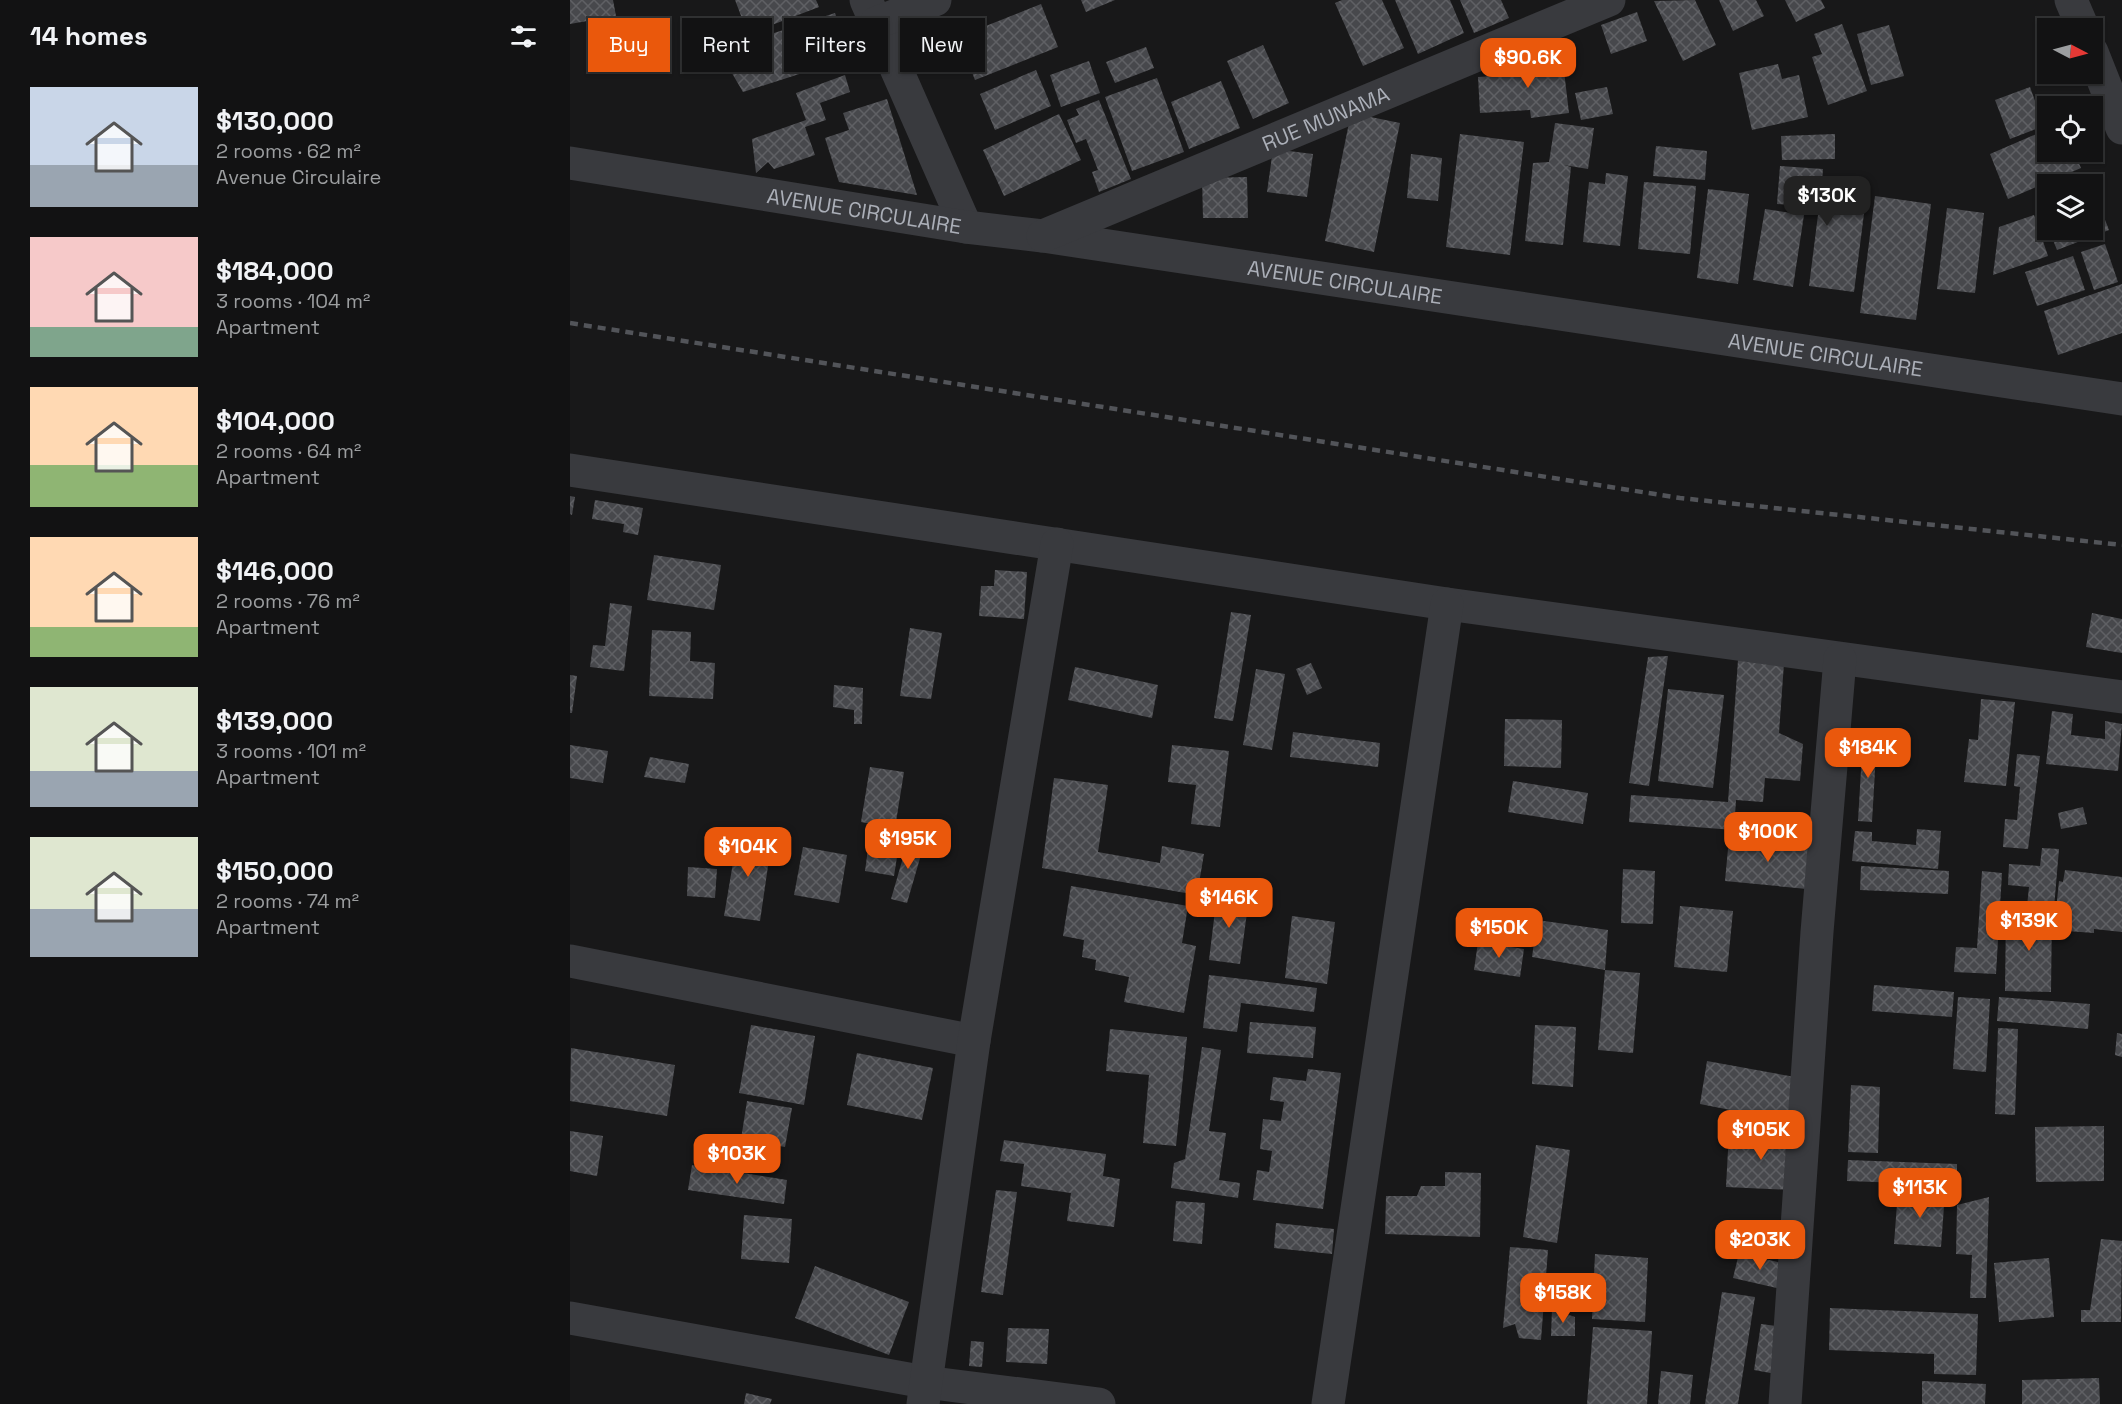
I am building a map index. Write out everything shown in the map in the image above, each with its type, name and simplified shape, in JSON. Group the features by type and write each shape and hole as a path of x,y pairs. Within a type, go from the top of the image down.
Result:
{"street":[{"path":"935,0 871,12 966,227"},
{"name":"RUE MUNAMA","path":"1043,236 1609,0"},
{"path":"2071,0 2079,18"},
{"path":"2105,61 2122,128"},
{"name":"AVENUE CIRCULAIRE","path":"570,163 966,227 1043,236 2122,399"},
{"path":"570,470 1447,603 2122,698"},
{"path":"924,1393 974,1041 1057,544"},
{"path":"1328,1404 1447,603"},
{"path":"1785,1404 1816,943 1840,659"},
{"path":"570,961 974,1041"},
{"path":"570,1318 924,1393 1099,1404"}],"building":[{"path":"570,0 613,0 616,16 588,18 588,21 570,24"},
{"path":"735,0 816,0 819,7 790,18 784,18 784,20 772,25 772,18 742,18"},
{"path":"1081,0 1115,0 1086,12"},
{"path":"1342,0 1382,0 1404,48 1363,66 1335,3"},
{"path":"1395,0 1450,0 1464,33 1418,54"},
{"path":"1460,0 1501,0 1509,18 1474,33"},
{"path":"1695,0 1716,45 1683,61 1654,1"},
{"path":"1719,0 1756,0 1764,16 1733,31"},
{"path":"1785,0 1821,0 1825,8 1796,22"},
{"path":"1041,4 1058,47 975,80 972,72 985,72 985,26"},
{"path":"1637,12 1647,41 1611,54 1601,25"},
{"path":"835,13 837,18 820,18"},
{"path":"1842,24 1867,91 1828,105 1812,57 1822,54 1814,34"},
{"path":"1889,25 1904,76 1871,85 1857,34"},
{"path":"784,30 784,72 805,72 743,92 731,72 772,72 772,34"},
{"path":"1263,45 1289,103 1253,119 1227,61"},
{"path":"1146,47 1154,68 1115,83 1106,62"},
{"path":"1562,54 1569,113 1531,118 1530,110 1480,113 1478,77 1525,74 1523,59"},
{"path":"1089,61 1100,93 1061,107 1050,75"},
{"path":"1778,64 1782,79 1799,75 1808,117 1752,130 1739,73"},
{"path":"1036,70 1051,106 995,130 980,94"},
{"path":"845,75 850,92 820,103 826,120 805,127 815,155 774,169 768,162 756,173 752,139 806,120 796,93"},
{"path":"1157,78 1184,152 1132,171 1105,97"},
{"path":"1221,81 1240,128 1189,149 1171,102"},
{"path":"1607,87 1613,114 1581,120 1575,93"},
{"path":"2030,87 2037,106 2037,129 2010,139 1995,100"},
{"path":"887,99 917,195 839,182 825,138 849,130 843,113"},
{"path":"1099,100 1131,179 1099,192 1092,172 1098,170 1086,139 1076,143 1067,120 1079,115 1076,109"},
{"path":"1351,113 1400,123 1374,252 1325,241"},
{"path":"1059,114 1081,160 1004,196 983,150"},
{"path":"1555,123 1594,128 1588,169 1564,165 1571,167 1563,245 1525,241 1533,163 1549,162"},
{"path":"1460,134 1524,142 1510,255 1446,247"},
{"path":"1835,134 1835,159 1782,160 1781,136"},
{"path":"2037,134 2037,162 2078,162 2081,168 2067,174 2037,174 2037,187 2008,199 1990,154"},
{"path":"1656,146 1707,151 1705,180 1653,176"},
{"path":"1273,149 1313,154 1307,197 1267,192"},
{"path":"1411,154 1442,158 1438,201 1407,198"},
{"path":"1780,166 1823,169 1821,192 1866,198 1854,292 1809,286 1819,207 1777,204"},
{"path":"1606,173 1628,176 1620,246 1583,242 1589,182 1605,184"},
{"path":"1247,177 1248,218 1203,218 1202,178"},
{"path":"1644,182 1696,186 1690,254 1638,249"},
{"path":"1708,189 1749,194 1738,284 1697,278"},
{"path":"1875,196 1931,204 1916,320 1860,313"},
{"path":"1947,208 1984,213 1975,293 1937,289"},
{"path":"1765,209 1804,215 1793,287 1753,280"},
{"path":"2034,215 2037,224 2037,240 2043,240 2048,256 1993,275 1999,227"},
{"path":"2103,215 2109,230 2103,232"},
{"path":"2053,240 2083,240 2057,250"},
{"path":"2105,244 2118,282 2094,290 2081,252"},
{"path":"2073,256 2085,290 2037,306 2025,272"},
{"path":"2122,284 2122,333 2058,355 2044,311"},
{"path":"570,496 575,497 572,515 570,514"},
{"path":"595,500 643,508 638,535 623,532 624,524 592,519"},
{"path":"654,555 721,565 714,610 647,600"},
{"path":"995,570 1027,572 1024,619 979,616 981,586 994,586"},
{"path":"610,603 632,606 624,671 590,667 593,645 605,646"},
{"path":"1231,612 1251,615 1233,721 1214,718"},
{"path":"2092,613 2122,619 2122,653 2086,647"},
{"path":"910,628 942,633 931,699 900,696"},
{"path":"652,630 691,632 690,661 715,663 713,699 649,696"},
{"path":"1668,656 1649,786 1629,783 1648,657"},
{"path":"1738,660 1784,663 1779,733 1803,744 1800,781 1765,778 1763,802 1736,800 1734,830 1629,822 1631,795 1728,802"},
{"path":"1311,663 1322,688 1307,695 1296,669"},
{"path":"1075,667 1158,685 1152,718 1068,700"},
{"path":"1256,669 1285,674 1272,750 1243,745"},
{"path":"570,675 577,676 572,713 570,713"},
{"path":"834,685 863,688 862,724 854,724 854,710 833,707"},
{"path":"1668,689 1724,695 1713,788 1658,781"},
{"path":"1981,699 2015,702 2006,786 1964,782 1969,739 1978,740"},
{"path":"2052,711 2073,714 2071,735 2105,739 2105,721 2122,724 2118,771 2046,764"},
{"path":"1505,719 1562,720 1561,768 1504,766"},
{"path":"1293,732 1380,743 1378,767 1290,757"},
{"path":"1863,736 1877,737 1872,822 1858,821"},
{"path":"570,745 608,751 603,783 570,778"},
{"path":"1172,745 1229,751 1220,827 1191,824 1196,785 1168,782"},
{"path":"2017,754 2040,756 2028,849 2003,847 2005,819 2017,820 2020,787 2014,786"},
{"path":"650,757 689,764 685,783 644,777"},
{"path":"870,767 904,772 895,828 861,822"},
{"path":"1054,778 1108,785 1098,852 1160,863 1162,846 1204,854 1197,895 1042,868"},
{"path":"1513,781 1588,793 1583,824 1508,812"},
{"path":"2083,807 2087,824 2061,829 2058,813"},
{"path":"1917,829 1941,831 1938,869 1852,861 1855,831 1872,832 1872,841 1916,845"},
{"path":"738,833 772,839 760,921 724,916"},
{"path":"870,834 900,838 894,876 865,871"},
{"path":"909,837 925,841 907,903 891,899"},
{"path":"1729,838 1811,845 1807,889 1725,881"},
{"path":"803,847 847,855 839,903 794,895"},
{"path":"2042,848 2059,849 2054,908 2027,906 2029,887 2008,885 2009,864 2040,866"},
{"path":"1861,866 1949,871 1948,894 1860,890"},
{"path":"688,867 717,869 715,898 687,896"},
{"path":"1623,869 1655,871 1653,924 1621,923"},
{"path":"2065,870 2122,877 2122,932 2094,929 2094,933 2054,930 2059,881 2063,882"},
{"path":"1982,871 2002,873 1996,974 1954,972 1956,947 1977,948"},
{"path":"1071,886 1188,906 1182,943 1196,946 1184,1013 1124,1002 1129,977 1095,970 1096,960 1082,957 1084,940 1063,936"},
{"path":"1217,894 1249,898 1240,964 1209,960"},
{"path":"1680,906 1733,911 1727,972 1674,967"},
{"path":"2006,912 2052,913 2051,992 2005,991"},
{"path":"1292,916 1335,922 1327,984 1285,978"},
{"path":"1537,920 1608,930 1605,970 1532,957"},
{"path":"1478,942 1524,949 1520,977 1474,970"},
{"path":"1605,970 1640,973 1633,1053 1598,1050"},
{"path":"1209,975 1317,988 1314,1012 1241,1003 1237,1032 1203,1028"},
{"path":"1874,985 1954,992 1952,1017 1872,1011"},
{"path":"1958,997 1990,999 1986,1072 1953,1069"},
{"path":"1999,997 2090,1004 2088,1029 1997,1021"},
{"path":"1250,1022 1316,1027 1313,1058 1247,1053"},
{"path":"751,1025 815,1036 804,1105 739,1093"},
{"path":"1535,1025 1576,1027 1573,1087 1532,1084"},
{"path":"1998,1028 2018,1029 2015,1115 1995,1114"},
{"path":"1110,1029 1187,1037 1176,1146 1143,1143 1149,1075 1106,1071"},
{"path":"2117,1033 2122,1034 2122,1057 2115,1055"},
{"path":"1202,1047 1221,1050 1209,1131 1226,1133 1219,1180 1240,1183 1238,1198 1171,1188 1174,1163 1185,1159"},
{"path":"571,1048 675,1065 667,1116 570,1101"},
{"path":"857,1053 933,1068 922,1120 847,1105"},
{"path":"1707,1061 1795,1077 1787,1121 1700,1104"},
{"path":"1308,1069 1341,1073 1323,1209 1253,1200 1257,1170 1269,1172 1272,1151 1260,1149 1263,1119 1281,1121 1284,1102 1270,1100 1273,1077 1306,1081"},
{"path":"1851,1085 1880,1087 1878,1153 1848,1152"},
{"path":"747,1101 792,1108 785,1147 741,1139"},
{"path":"2104,1126 2104,1181 2036,1182 2035,1127"},
{"path":"570,1131 603,1136 597,1176 570,1171"},
{"path":"1729,1132 1796,1136 1793,1190 1726,1187"},
{"path":"1004,1140 1106,1154 1103,1176 1120,1179 1114,1227 1067,1221 1071,1193 1021,1186 1024,1164 1000,1161"},
{"path":"1536,1145 1570,1150 1557,1243 1523,1237"},
{"path":"1848,1160 1957,1164 1957,1185 1847,1181"},
{"path":"692,1165 787,1180 784,1204 688,1190"},
{"path":"1445,1172 1481,1173 1480,1237 1385,1234 1386,1196 1417,1196 1421,1186 1445,1186"},
{"path":"996,1190 1017,1192 1003,1295 981,1292"},
{"path":"1898,1190 1945,1193 1941,1247 1894,1244"},
{"path":"1989,1197 1986,1298 1970,1298 1972,1255 1956,1254 1957,1205"},
{"path":"1176,1201 1205,1203 1202,1244 1173,1241"},
{"path":"744,1215 792,1219 789,1263 741,1259"},
{"path":"1276,1223 1334,1229 1332,1254 1274,1248"},
{"path":"2101,1239 2122,1241 2121,1322 2081,1322 2081,1310 2090,1310"},
{"path":"1510,1247 1548,1250 1541,1340 1519,1338 1515,1324 1503,1328"},
{"path":"1739,1253 1787,1264 1781,1289 1733,1278"},
{"path":"1595,1254 1648,1258 1645,1322 1592,1319"},
{"path":"2049,1258 2054,1317 1999,1322 1994,1263"},
{"path":"815,1266 909,1302 889,1355 795,1318"},
{"path":"1722,1292 1755,1297 1738,1404 1705,1404"},
{"path":"1830,1308 1978,1314 1976,1375 1934,1374 1934,1354 1829,1350"},
{"path":"1552,1309 1575,1317 1575,1336 1551,1336"},
{"path":"1761,1324 1784,1327 1776,1374 1754,1370"},
{"path":"1593,1327 1652,1331 1647,1404 1587,1404"},
{"path":"1008,1328 1049,1329 1047,1364 1006,1362"},
{"path":"971,1341 984,1342 982,1367 969,1366"},
{"path":"1661,1371 1693,1375 1690,1404 1658,1404"},
{"path":"2099,1378 2100,1404 2022,1404 2022,1380"},
{"path":"1922,1381 1986,1384 1985,1404 1922,1404"},
{"path":"746,1393 772,1399 770,1404 744,1404"}],"railway":[{"path":"570,323 1680,498 2122,545"}]}
